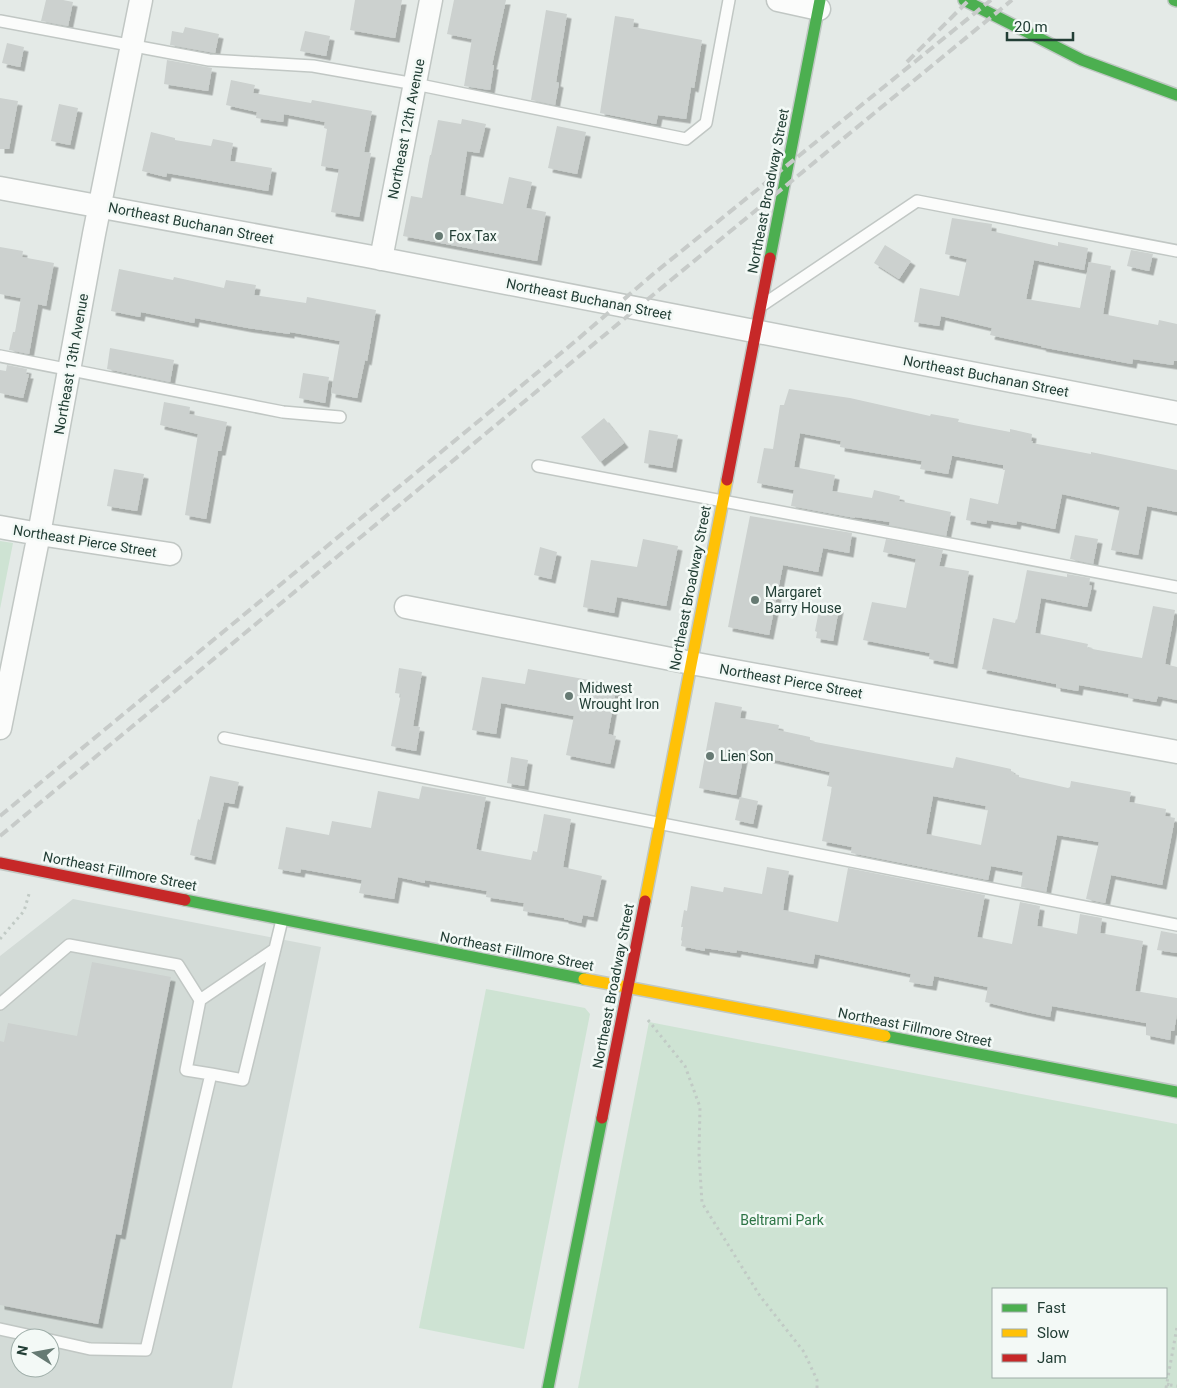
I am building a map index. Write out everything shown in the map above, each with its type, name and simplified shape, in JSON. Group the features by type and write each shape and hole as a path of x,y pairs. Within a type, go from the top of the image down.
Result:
{"main road":[{"path":"964,0 1082,60 1177,95"},
{"name":"Northeast Broadway Street","path":"548,1388 820,4"},
{"name":"Northeast Fillmore Street","path":"0,863 282,918 361,936 1177,1092"}],"street":[{"name":"Northeast 13th Avenue","path":"0,728 141,0"},
{"name":"Northeast 12th Avenue","path":"381,259 431,0"},
{"path":"778,0 820,4"},
{"name":"Northeast Buchanan Street","path":"0,188 1177,412"},
{"name":"Northeast Pierce Street","path":"0,526 39,534 170,554"},
{"name":"Northeast Pierce Street","path":"406,607 691,663 1177,752"}],"lane":[{"path":"0,21 209,60 313,66 415,84 686,139 706,123 729,0"},
{"path":"761,306 918,201 1177,251"},
{"path":"0,356 283,412 340,417"},
{"path":"538,466 1177,587"},
{"path":"224,738 1177,925"},
{"path":"0,1004 69,944 178,965 200,1000 186,1070 243,1080 282,918"},
{"path":"200,1000 274,949"},
{"path":"60,1342 90,1349 146,1350 211,1074"}],"path":[{"path":"0,939 24,911 37,870"},
{"path":"648,1020 685,1066 700,1107 702,1203 760,1296 804,1352 817,1380 817,1388"},
{"path":"1177,1327 1168,1386 1177,1386"}],"shaded area":[{"path":"73,899 321,947 232,1388 0,1388 0,956"}],"green space":[{"path":"0,541 13,543 0,609"},
{"path":"486,989 585,1008 590,1014 524,1349 419,1328"},
{"name":"Beltrami Park","path":"649,1022 1177,1124 1177,1388 578,1388"}],"building":[{"path":"46,0 73,2 68,26 41,21"},
{"path":"355,0 402,0 395,38 350,30"},
{"path":"454,0 506,0 492,65 494,65 490,90 464,86 472,39 447,34"},
{"path":"546,10 567,14 556,82 559,83 555,105 531,100"},
{"path":"615,16 634,19 633,27 702,40 694,88 691,87 686,119 658,115 656,124 600,113"},
{"path":"185,27 219,34 215,53 170,45 172,31 183,33"},
{"path":"305,31 330,36 326,56 300,51"},
{"path":"7,43 24,47 20,67 2,63"},
{"path":"167,60 212,68 208,91 164,84"},
{"path":"231,80 255,85 253,93 311,103 312,100 372,111 364,152 371,153 359,217 331,212 339,169 321,166 327,129 324,128 325,122 284,114 283,122 256,118 257,112 226,105"},
{"path":"0,98 18,101 9,149 0,149"},
{"path":"59,104 78,108 70,145 51,141"},
{"path":"462,119 486,124 479,153 467,151 460,195 503,204 509,177 532,182 526,208 546,212 537,261 403,236 411,196 422,198 438,120 461,124"},
{"path":"557,126 586,132 577,174 548,168"},
{"path":"151,132 175,138 175,140 211,146 213,139 233,143 230,161 272,168 268,191 167,173 166,177 142,171"},
{"path":"952,218 992,224 991,231 1058,246 1058,242 1088,248 1084,270 1034,260 1026,299 1080,308 1089,262 1111,266 1103,314 1158,325 1159,320 1177,324 1177,361 1174,361 1173,365 1133,359 1132,364 1041,347 990,335 992,328 941,316 939,326 914,322 920,288 959,296 967,259 945,254"},
{"path":"885,245 911,261 899,279 874,263"},
{"path":"0,247 23,251 22,257 54,263 46,306 38,304 29,354 9,350 13,332 15,332 21,298 0,294"},
{"path":"1131,250 1153,254 1149,271 1127,266"},
{"path":"119,269 173,280 174,277 224,288 226,280 256,285 254,295 306,303 307,297 376,310 367,361 365,360 357,398 331,393 340,341 290,332 290,334 248,328 195,318 194,323 141,312 140,317 111,311"},
{"path":"110,348 174,360 170,382 107,369"},
{"path":"7,365 27,369 26,374 29,374 23,398 0,393 0,370 6,371"},
{"path":"303,373 329,377 325,403 299,398"},
{"path":"789,389 850,398 930,416 931,414 959,419 958,422 1010,432 1010,429 1032,434 1032,443 1091,454 1091,452 1177,470 1177,512 1147,506 1138,555 1111,550 1120,507 1062,494 1055,529 1017,521 1016,525 987,520 986,524 966,520 970,498 998,504 1005,470 1003,470 1003,465 952,456 948,474 920,469 922,461 840,447 841,441 800,433 794,467 835,475 832,491 872,498 874,490 900,496 899,501 951,512 946,536 889,525 890,522 855,518 791,506 794,490 757,483 764,448 773,449 780,405 784,405"},
{"path":"164,402 190,407 189,414 227,422 221,451 218,451 206,519 185,515 198,434 160,425"},
{"path":"604,418 624,443 600,462 581,437"},
{"path":"649,430 678,435 672,468 644,463"},
{"path":"114,469 144,474 137,511 107,506"},
{"name":"Margaret Barry House","path":"750,516 852,533 849,553 823,548 818,572 783,565 769,635 728,627"},
{"path":"1075,535 1098,539 1093,564 1070,559"},
{"path":"643,539 678,546 666,606 617,597 614,613 583,607 591,560 637,567"},
{"path":"886,539 943,550 939,566 969,571 953,664 929,659 930,653 863,640 872,602 906,608 916,559 883,552"},
{"path":"540,547 557,552 551,579 534,575"},
{"path":"1027,570 1067,577 1067,574 1090,578 1089,585 1092,586 1087,607 1041,598 1035,633 1088,644 1087,648 1142,658 1153,606 1175,610 1165,664 1177,667 1177,700 1158,696 1156,702 1128,697 1129,694 1079,685 1078,691 1056,687 1056,684 982,669 993,618 1015,623 1017,620"},
{"path":"820,605 839,608 833,641 816,638 817,632 815,631"},
{"path":"399,668 422,672 413,726 420,727 416,751 391,746 401,694 395,693"},
{"path":"528,669 617,685 608,734 616,736 610,764 566,755 574,716 501,703 496,734 472,730 482,677 525,684"},
{"path":"715,702 742,707 740,718 779,725 778,730 810,737 810,741 953,768 956,757 1011,769 1014,772 1013,774 1019,775 1019,777 1068,788 1071,781 1131,792 1129,802 1166,809 1165,816 1175,818 1162,885 1111,875 1105,903 1086,899 1099,842 1057,835 1046,892 1021,887 1023,872 991,866 988,880 851,853 852,847 822,841 832,787 827,786 830,772 744,753 736,795 699,788","holes":["933,796 986,806 985,810 988,810 981,845 926,834"]},
{"path":"511,757 528,760 524,786 507,783"},
{"path":"210,776 239,782 234,804 224,802 211,860 190,855"},
{"path":"422,786 486,797 476,849 482,851 531,860 533,851 537,852 544,814 571,819 563,867 602,876 593,917 583,915 581,923 523,911 524,903 486,897 487,891 425,880 425,883 398,877 394,899 359,893 362,880 301,869 300,873 278,869 286,827 329,835 332,821 371,828 378,791 419,799"},
{"path":"740,797 758,801 753,824 735,820"},
{"path":"767,867 789,871 783,910 838,922 848,868 985,895 977,937 1012,944 1020,902 1040,906 1037,926 1077,934 1080,914 1102,918 1100,933 1143,941 1135,991 1177,998 1174,1031 1171,1031 1170,1040 1146,1035 1146,1023 1052,1006 1050,1017 1022,1011 985,1002 988,987 934,976 932,986 909,982 911,974 815,954 813,964 737,950 736,953 705,948 705,951 681,946 683,927 681,927 684,910 687,911 691,886 723,892 724,887 762,894"},
{"path":"1161,931 1177,934 1177,953 1157,950"},
{"path":"92,962 171,977 121,1235 116,1234 98,1324 0,1305 0,1041 4,1042 8,1023 77,1036"}],"railway":[{"path":"907,62 969,0"},
{"path":"0,816 578,339 652,275 991,0"},
{"path":"0,836 1012,0"}],"traffic: fast":[{"path":"770,258 820,0"},
{"path":"964,0 1082,60 1177,95"},
{"path":"185,900 584,979"},
{"path":"885,1036 1177,1092"},
{"path":"548,1388 602,1118"}],"traffic: slow":[{"path":"645,901 727,480"},
{"path":"584,979 885,1036"}],"traffic: jam":[{"path":"727,480 770,258"},
{"path":"0,863 185,900"},
{"path":"602,1118 645,901"}],"place":[{"name":"Fox Tax","path":"439,236"},
{"name":"Margaret Barry House","path":"755,600"},
{"name":"Midwest Wrought Iron","path":"569,696"},
{"name":"Lien Son","path":"710,756"}]}
